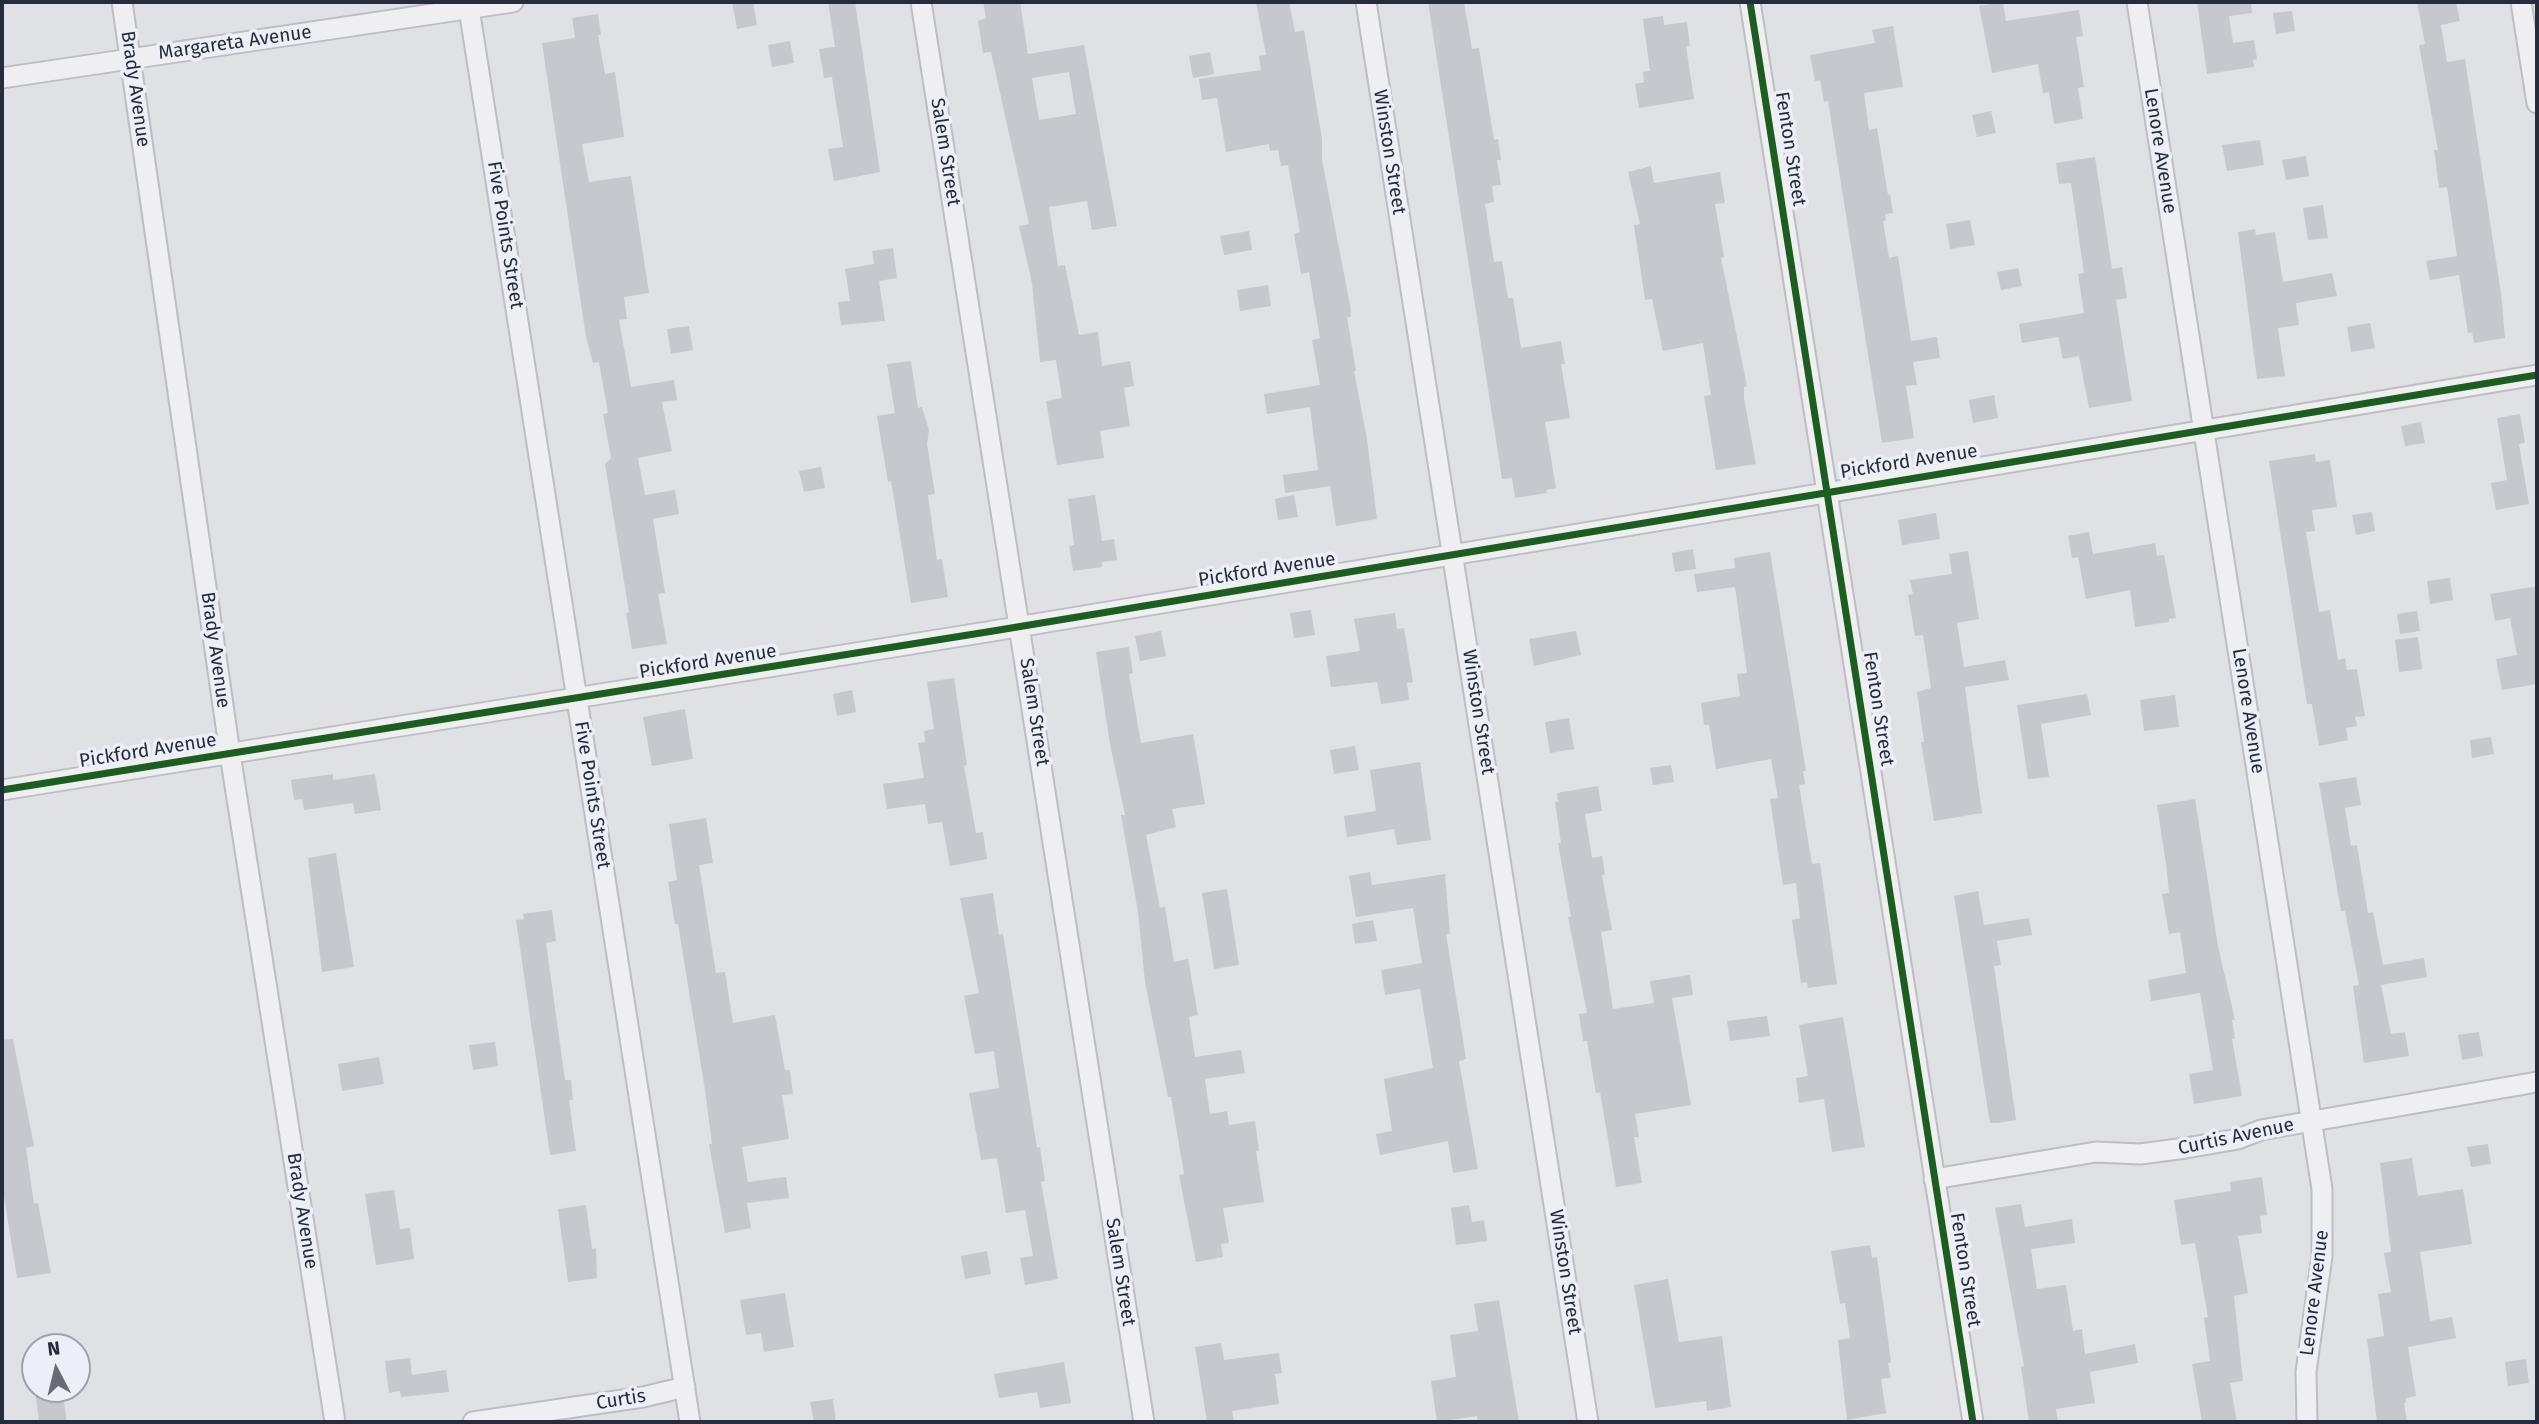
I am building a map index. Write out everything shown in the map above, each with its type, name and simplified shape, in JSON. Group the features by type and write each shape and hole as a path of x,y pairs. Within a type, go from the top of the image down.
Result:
{"street":[{"name":"Brady Avenue","path":"122,2 230,754 335,1422"},
{"name":"Margareta Avenue","path":"2,78 469,5 513,2"},
{"name":"Salem Street","path":"922,2 1144,1422"},
{"name":"Winston Street","path":"1366,2 1588,1422"},
{"name":"Fenton Street","path":"1751,2 1973,1422"},
{"name":"Lenore Avenue","path":"2137,2 2322,1189 2324,1226 2306,1372 2307,1422"},
{"path":"2521,2 2537,103"},
{"name":"Five Points Street","path":"469,5 690,1422"},
{"name":"Pickford Avenue","path":"2,790 1020,627 2537,375"},
{"name":"Curtis Avenue","path":"1934,1179 2096,1152 2140,1154 2186,1148 2312,1122 2537,1082"},
{"name":"Curtis","path":"473,1422 643,1397 685,1387"}],"building":[{"path":"732,2 753,2 757,25 737,29"},
{"path":"828,2 855,2 880,172 834,181 828,149 843,147 832,77 824,78 819,49 835,47"},
{"path":"983,2 1020,2 1028,54 1084,45 1117,226 1092,230 1087,201 1049,207 1058,266 1065,265 1079,335 1098,332 1102,366 1130,361 1134,386 1124,388 1130,426 1100,431 1104,458 1057,465 1046,401 1062,398 1056,360 1040,362 1032,283 1019,226 1029,224 991,52 983,53 978,21 986,18","holes":["1069,72 1076,114 1039,120 1032,78"]},
{"path":"1256,2 1289,2 1295,32 1304,30 1322,139 1322,160 1350,305 1351,317 1347,317 1377,519 1336,526 1330,486 1285,493 1283,475 1318,470 1310,407 1267,414 1264,394 1320,385 1312,340 1320,338 1309,272 1301,274 1294,234 1300,232 1288,165 1281,166 1278,150 1270,151 1269,144 1226,152 1217,98 1202,100 1199,79 1261,70 1259,56 1266,55"},
{"path":"1428,2 1464,2 1472,49 1479,48 1494,140 1498,139 1501,160 1497,160 1501,185 1492,186 1494,202 1485,204 1494,262 1502,261 1508,298 1513,298 1521,348 1561,341 1565,364 1561,364 1570,418 1545,422 1556,488 1546,490 1547,493 1515,498 1512,478 1502,479"},
{"path":"2003,2 2006,21 2079,10 2083,36 2076,37 2084,87 2078,88 2083,119 2054,124 2049,92 2043,93 2038,64 1992,73 1979,6"},
{"path":"2197,2 2251,2 2252,13 2229,16 2233,43 2254,40 2257,59 2253,60 2254,67 2207,74"},
{"path":"2417,2 2456,2 2460,21 2441,25 2447,62 2465,59 2501,293 2505,338 2474,343 2472,332 2468,333 2459,275 2430,280 2426,261 2457,256 2447,187 2439,188 2434,150 2438,150 2419,45 2425,44"},
{"path":"2292,11 2295,31 2276,34 2273,13"},
{"path":"598,14 601,35 598,35 605,74 615,72 624,137 582,144 589,182 631,176 649,293 624,297 627,319 619,320 631,387 674,380 677,400 662,402 672,451 638,458 645,495 675,490 679,514 653,519 665,593 658,594 667,644 632,649 626,613 629,612 605,464 611,458 603,414 608,413 599,362 593,363 586,337 542,43 575,38 572,18"},
{"path":"1663,16 1664,25 1687,22 1690,46 1686,46 1694,99 1639,108 1635,84 1644,82 1643,72 1650,71 1643,19"},
{"path":"1893,26 1903,87 1864,93 1869,130 1877,128 1893,213 1885,214 1886,220 1883,221 1889,258 1898,256 1911,341 1937,337 1940,358 1913,362 1917,385 1906,386 1914,438 1882,443 1828,101 1824,102 1820,80 1815,81 1810,55 1875,43 1872,30"},
{"path":"790,41 794,63 772,67 768,45"},
{"path":"1210,52 1214,74 1193,78 1189,56"},
{"path":"1991,111 1996,133 1977,137 1972,115"},
{"path":"2260,140 2264,165 2227,171 2222,145"},
{"path":"2306,156 2309,176 2286,180 2282,160"},
{"path":"2095,157 2112,269 2122,267 2127,298 2116,300 2132,401 2089,408 2079,356 2063,359 2058,337 2022,343 2019,324 2084,313 2078,274 2084,273 2071,183 2059,184 2056,163"},
{"path":"1651,166 1654,183 1720,172 1725,203 1715,204 1724,257 1721,258 1747,386 1744,387 1744,398 1756,464 1716,470 1704,396 1711,395 1703,343 1663,351 1652,299 1645,300 1634,225 1640,224 1628,172"},
{"path":"2323,205 2328,238 2308,240 2303,208"},
{"path":"1970,220 1975,245 1950,249 1946,224"},
{"path":"2255,229 2256,235 2275,232 2283,282 2332,273 2337,296 2296,303 2299,325 2278,328 2285,376 2257,379 2238,232"},
{"path":"1249,231 1252,250 1224,255 1220,236"},
{"path":"893,248 897,278 879,281 885,321 841,325 838,302 850,301 845,269 874,264 872,251"},
{"path":"2018,268 2022,286 2001,290 1997,272"},
{"path":"1268,285 1271,306 1240,311 1237,290"},
{"path":"2370,323 2375,348 2351,352 2347,327"},
{"path":"689,326 693,350 671,354 667,329"},
{"path":"911,361 918,408 922,407 929,430 927,444 935,494 928,495 937,560 942,559 948,597 911,603 891,481 888,482 877,416 895,413 887,364"},
{"path":"1994,395 1998,418 1973,423 1969,400"},
{"path":"2520,414 2525,443 2519,444 2529,504 2496,510 2491,483 2507,480 2497,418"},
{"path":"2421,422 2425,443 2405,446 2401,426"},
{"path":"2315,454 2316,462 2330,460 2337,507 2312,510 2315,531 2306,532 2319,612 2330,610 2338,660 2345,658 2347,670 2357,669 2365,716 2355,717 2357,726 2346,728 2348,740 2319,746 2312,704 2307,704 2269,461"},
{"path":"821,467 825,488 804,492 799,471"},
{"path":"1095,495 1102,541 1114,539 1117,560 1102,562 1102,567 1073,571 1069,546 1074,545 1068,499"},
{"path":"1294,495 1298,517 1278,520 1275,499"},
{"path":"2372,512 2375,531 2356,535 2352,515"},
{"path":"1936,513 1940,539 1902,545 1898,520"},
{"path":"2089,532 2093,554 2155,543 2157,556 2164,555 2176,618 2169,619 2169,622 2135,627 2130,590 2086,599 2078,557 2072,558 2068,536"},
{"path":"1693,549 1696,569 1675,572 1672,553"},
{"path":"1968,551 1979,619 1957,623 1964,667 2005,660 2009,680 1965,687 1982,813 1934,821 1921,742 1924,742 1917,692 1931,688 1923,635 1915,636 1908,595 1913,594 1910,580 1952,574 1949,554"},
{"path":"1770,552 1806,771 1803,771 1805,784 1799,785 1812,864 1820,863 1837,984 1808,988 1807,982 1801,983 1792,920 1800,918 1796,883 1783,885 1770,799 1778,798 1771,759 1716,769 1709,725 1704,725 1701,703 1740,696 1737,674 1747,673 1735,587 1697,592 1694,574 1735,568 1734,558"},
{"path":"2450,578 2453,600 2430,604 2427,581"},
{"path":"2537,586 2537,684 2502,690 2496,659 2517,655 2510,618 2495,621 2490,594"},
{"path":"1311,610 1315,635 1294,638 1290,613"},
{"path":"2417,611 2420,631 2400,634 2397,614"},
{"path":"1395,613 1397,629 1404,628 1413,682 1407,683 1409,700 1381,704 1377,682 1331,687 1326,656 1360,651 1354,619"},
{"path":"1161,631 1166,656 1140,661 1135,636"},
{"path":"1576,631 1581,655 1534,666 1529,639"},
{"path":"2418,637 2422,669 2399,672 2395,640"},
{"path":"1129,647 1133,673 1129,674 1141,743 1193,734 1205,804 1172,809 1176,827 1146,835 1160,908 1165,907 1174,962 1188,959 1198,1015 1189,1017 1195,1057 1241,1050 1245,1073 1205,1079 1210,1114 1227,1111 1229,1125 1255,1121 1259,1150 1256,1151 1264,1202 1223,1208 1229,1243 1221,1244 1223,1257 1196,1262 1179,1175 1184,1174 1171,1097 1168,1097 1145,982 1138,912 1121,815 1125,815 1110,744 1096,652"},
{"path":"954,678 967,765 964,766 976,833 983,832 987,859 950,866 942,822 928,824 925,804 887,809 883,784 924,778 918,743 925,742 924,731 934,729 927,682"},
{"path":"852,690 856,712 837,716 833,694"},
{"path":"2087,694 2091,715 2041,724 2049,777 2028,779 2017,705"},
{"path":"2175,695 2179,727 2144,731 2140,700"},
{"path":"685,709 693,759 652,766 643,717"},
{"path":"1569,718 1574,749 1550,753 1545,722"},
{"path":"2491,737 2494,754 2472,758 2470,740"},
{"path":"1355,746 1359,770 1334,774 1330,750"},
{"path":"1420,762 1431,840 1397,845 1394,829 1347,837 1344,816 1376,811 1370,770"},
{"path":"1671,765 1674,782 1653,785 1650,768"},
{"path":"333,774 333,780 375,774 381,810 355,814 353,803 304,810 302,799 294,800 291,780"},
{"path":"2356,777 2361,805 2345,808 2351,846 2357,845 2368,913 2373,912 2383,965 2424,958 2427,977 2381,985 2391,1034 2405,1032 2409,1056 2364,1063 2353,986 2359,985 2345,911 2341,911 2319,783"},
{"path":"1598,786 1602,811 1585,814 1592,858 1602,856 1605,874 1602,875 1612,930 1601,932 1613,1009 1654,1003 1650,981 1690,975 1693,995 1672,998 1691,1105 1635,1114 1639,1137 1634,1137 1642,1183 1616,1187 1600,1092 1596,1093 1587,1041 1583,1041 1579,1014 1587,1013 1568,917 1571,917 1558,843 1561,843 1555,802 1558,802 1557,793"},
{"path":"2195,799 2218,946 2235,1020 2232,1020 2235,1038 2232,1039 2242,1096 2194,1104 2189,1074 2213,1070 2200,993 2151,1001 2148,980 2186,973 2180,932 2169,934 2162,894 2169,893 2157,805"},
{"path":"706,818 713,863 699,865 716,973 725,972 733,1023 775,1015 785,1070 790,1070 793,1094 782,1095 789,1139 742,1147 748,1182 786,1177 789,1198 747,1203 751,1228 725,1233 709,1144 712,1144 705,1090 678,924 675,924 668,882 677,880 669,824"},
{"path":"336,853 354,967 322,972 308,858"},
{"path":"1370,872 1372,885 1445,874 1450,934 1446,934 1466,1059 1459,1061 1478,1169 1453,1173 1448,1141 1380,1155 1376,1134 1392,1131 1384,1079 1433,1068 1420,989 1385,995 1381,970 1422,963 1413,908 1356,917 1349,876"},
{"path":"1227,889 1239,965 1214,969 1202,893"},
{"path":"1978,891 1984,925 2029,918 2032,935 1997,941 2001,965 1994,966 2016,1120 1998,1123 1990,1123 1954,896"},
{"path":"993,893 999,935 1003,934 1037,1148 1040,1147 1045,1181 1041,1182 1058,1279 1025,1285 1020,1258 1033,1256 1025,1210 1006,1213 997,1158 981,1160 969,1093 999,1088 994,1051 975,1054 964,996 979,993 960,898"},
{"path":"552,910 556,941 546,943 565,1080 571,1080 573,1100 569,1100 576,1151 550,1155 516,920 524,919 523,914"},
{"path":"1373,920 1377,941 1355,944 1352,924"},
{"path":"1767,1016 1770,1036 1730,1041 1727,1021"},
{"path":"1843,1017 1865,1147 1832,1152 1824,1099 1799,1103 1796,1078 1808,1076 1799,1025"},
{"path":"2479,1032 2483,1056 2462,1060 2458,1035"},
{"path":"13,1039 34,1146 26,1148 34,1204 38,1203 51,1273 17,1278 2,1184 2,1040"},
{"path":"495,1042 498,1066 473,1070 469,1045"},
{"path":"379,1057 384,1084 342,1091 338,1064"},
{"path":"2488,1144 2491,1164 2471,1167 2467,1147"},
{"path":"2412,1158 2418,1196 2463,1189 2472,1244 2420,1252 2430,1321 2452,1317 2456,1338 2408,1347 2416,1396 2406,1398 2404,1403 2407,1422 2377,1422 2367,1339 2384,1336 2378,1294 2391,1292 2384,1253 2391,1252 2380,1163"},
{"path":"2262,1177 2267,1215 2260,1216 2262,1233 2238,1236 2248,1293 2234,1296 2243,1381 2230,1383 2237,1422 2202,1422 2192,1364 2210,1361 2204,1318 2208,1317 2195,1243 2181,1245 2174,1200 2231,1191 2230,1182"},
{"path":"394,1190 400,1229 410,1228 414,1259 376,1265 365,1194"},
{"path":"2021,1204 2025,1227 2072,1219 2075,1243 2031,1249 2037,1289 2066,1285 2073,1331 2082,1329 2085,1354 2135,1344 2138,1363 2090,1372 2095,1403 2056,1409 2058,1422 2029,1422 2021,1367 2024,1366 1995,1208"},
{"path":"586,1205 592,1249 596,1248 597,1278 568,1282 558,1209"},
{"path":"1469,1205 1472,1222 1484,1220 1487,1241 1456,1245 1451,1208"},
{"path":"1870,1245 1872,1258 1877,1257 1891,1378 1881,1379 1886,1413 1847,1420 1838,1340 1850,1338 1845,1303 1840,1304 1831,1251"},
{"path":"987,1251 991,1274 965,1279 961,1256"},
{"path":"1668,1279 1679,1342 1722,1336 1731,1407 1707,1411 1706,1401 1655,1408 1634,1285"},
{"path":"785,1293 794,1347 764,1352 761,1333 746,1335 740,1300"},
{"path":"1499,1300 1519,1422 1478,1422 1477,1416 1437,1422 1431,1381 1456,1377 1450,1335 1478,1331 1474,1304"},
{"path":"1221,1343 1224,1360 1279,1353 1282,1373 1275,1374 1279,1404 1232,1411 1234,1422 1207,1422 1195,1347"},
{"path":"410,1358 412,1375 446,1370 449,1392 401,1397 400,1391 389,1393 385,1361"},
{"path":"2526,1359 2529,1383 2508,1386 2505,1362"},
{"path":"1064,1362 1071,1403 1040,1408 1037,1392 999,1398 994,1374"},
{"path":"833,1399 836,1422 814,1422 810,1402"},
{"path":"37,1403 64,1403 67,1422 39,1422"}],"cycle path":[{"path":"1750,2 1973,1422"},
{"path":"2,790 993,631 2537,375"}]}
